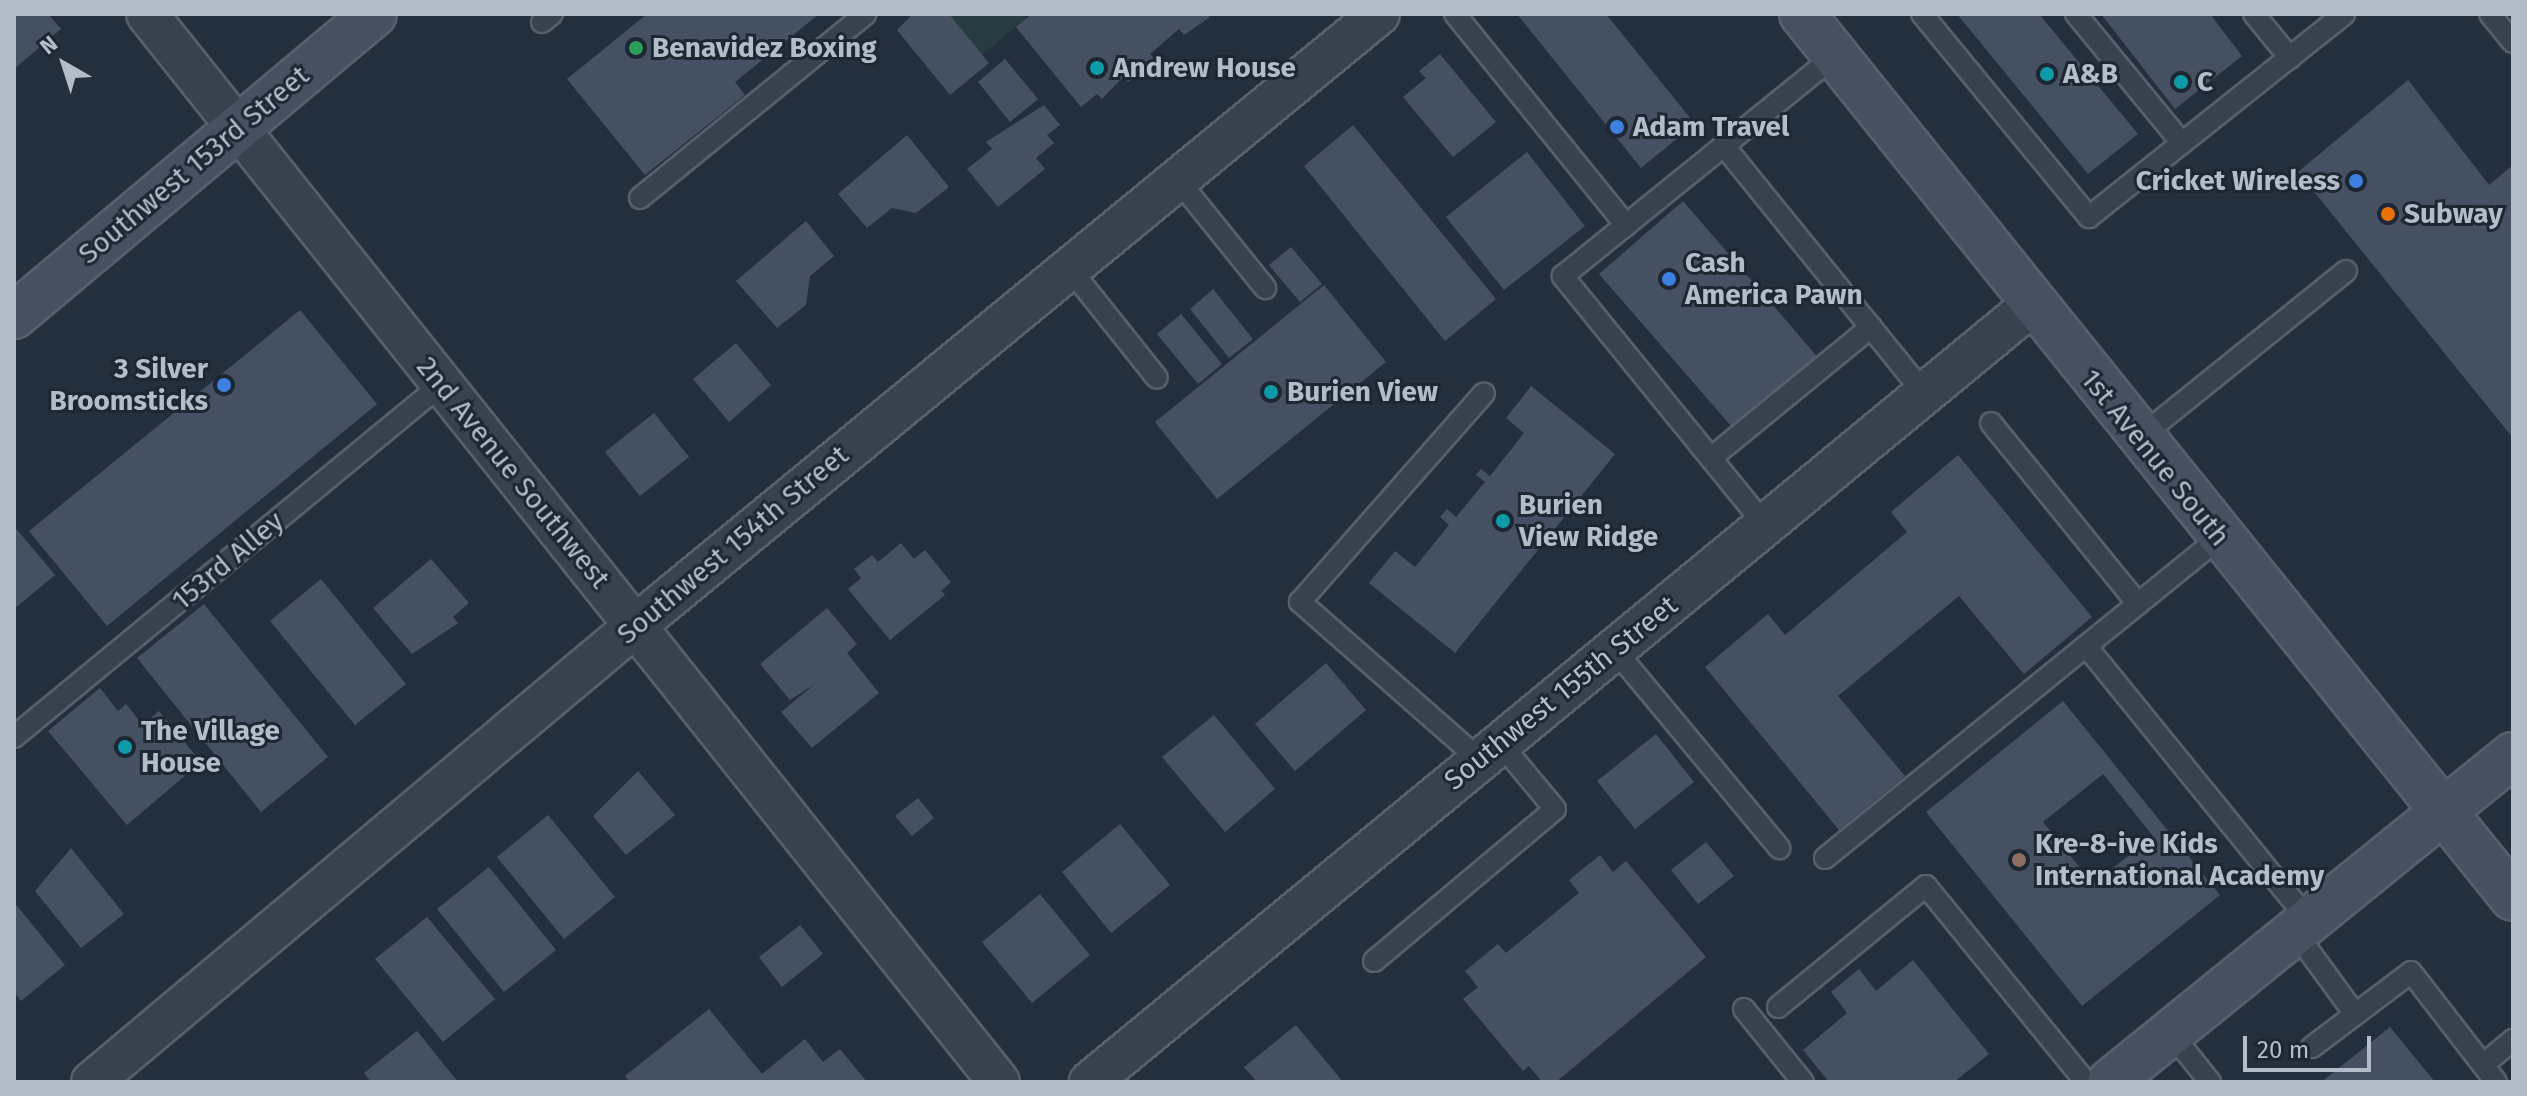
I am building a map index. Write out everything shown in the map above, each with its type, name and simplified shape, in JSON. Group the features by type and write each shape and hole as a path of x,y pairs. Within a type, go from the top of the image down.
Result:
{"main road":[{"name":"1st Avenue South","path":"1802,14 2219,538 2513,898"},
{"name":"Southwest 153rd Street","path":"14,316 237,128 361,18"},
{"path":"2110,1082 2513,755"}],"street":[{"name":"Southwest 154th Street","path":"92,1082 635,626 1379,14"},
{"name":"2nd Avenue Southwest","path":"163,20 237,128 999,1082"},
{"name":"Southwest 155th Street","path":"1090,1082 2033,304"}],"lane":[{"path":"640,198 866,14"},
{"path":"1455,14 1626,225"},
{"path":"1922,14 2089,217 2344,14"},
{"path":"2076,14 2182,143"},
{"path":"2254,14 2290,58"},
{"path":"2490,14 2513,42"},
{"path":"1765,525 1563,276 1835,56"},
{"path":"1724,146 1924,393"},
{"path":"1178,180 1265,288"},
{"path":"1070,269 1157,378"},
{"path":"2139,438 2346,271"},
{"path":"1711,458 1871,327"},
{"name":"153rd Alley","path":"14,737 442,384"},
{"path":"1374,961 1555,809 1490,752 1300,602 1484,393"},
{"path":"1991,423 2138,604"},
{"path":"1825,858 2219,538"},
{"path":"2086,646 2302,926 2355,1014"},
{"path":"1614,649 1779,848"},
{"path":"1778,1007 1926,886 2086,1082"},
{"path":"2312,1047 2411,972 2496,1082"},
{"path":"1744,1009 1803,1082"},
{"path":"2171,1033 2210,1082"},
{"path":"2483,1065 2513,1040"}],"green space":[{"path":"948,14 1023,14 1027,18 978,58"}],"building":[{"path":"14,14 48,14 61,29 14,69"},
{"path":"647,14 819,14 735,82 745,95 645,175 567,79"},
{"path":"913,14 949,14 989,63 950,95 897,30"},
{"name":"Andrew House","path":"1032,14 1207,14 1210,17 1184,35 1179,29 1150,54 1155,60 1128,82 1124,76 1102,99 1097,94 1081,107 1016,27"},
{"path":"1517,14 1606,14 1695,124 1641,168"},
{"name":"A&B","path":"1957,14 2039,14 2138,134 2088,174"},
{"name":"C","path":"2101,14 2210,14 2242,56 2175,109"},
{"path":"1440,54 1496,122 1453,157 1403,97 1426,78 1419,71"},
{"path":"1005,59 1038,99 1010,122 978,82"},
{"path":"2408,80 2489,185 2513,165 2513,438 2298,172"},
{"path":"1044,105 1060,125 1047,135 1054,143 1036,158 1045,169 998,207 967,169 992,149 986,142"},
{"path":"1353,125 1496,299 1445,341 1304,166"},
{"path":"907,135 949,187 916,213 892,208 867,228 838,194"},
{"path":"1527,152 1585,226 1504,290 1446,217"},
{"path":"1683,201 1821,361 1738,434 1599,274"},
{"path":"806,221 834,256 810,276 806,305 777,328 736,281"},
{"path":"1291,247 1322,284 1300,302 1269,265"},
{"name":"Burien View","path":"1324,285 1386,362 1217,499 1155,422"},
{"path":"1213,289 1253,339 1229,358 1190,309"},
{"path":"300,310 377,404 107,626 29,531"},
{"path":"1181,314 1222,364 1198,384 1157,334"},
{"path":"736,343 771,385 729,422 693,379"},
{"name":"Burien View Ridge","path":"1531,386 1615,454 1455,653 1369,583 1395,551 1415,567 1449,525 1440,517 1447,509 1456,517 1485,482 1476,475 1481,469 1490,476 1524,433 1506,418"},
{"path":"654,413 689,457 640,496 605,452"},
{"path":"1958,455 2092,617 2024,674 1959,596 1838,696 1905,776 1839,830 1705,667 1768,614 1785,635 1907,532 1891,512"},
{"path":"14,526 55,575 14,609"},
{"path":"901,543 914,559 925,550 951,582 941,591 945,595 890,640 848,589 861,578 854,569 872,555 878,562"},
{"path":"431,559 469,603 453,617 458,623 412,654 373,608"},
{"path":"321,579 406,684 355,725 270,621"},
{"path":"204,604 328,757 261,812 137,658"},
{"path":"827,608 857,644 847,653 879,693 812,748 781,712 815,684 790,700 760,664"},
{"path":"1326,663 1366,710 1295,771 1255,724"},
{"name":"The Village House","path":"100,688 118,711 126,704 143,725 159,711 201,762 127,825 48,731"},
{"name":"Kre-8-ive Kids International Academy","path":"2063,701 2220,895 2082,1006 1926,812","holes":["2103,774 2153,836 2093,884 2043,822"]},
{"path":"1214,715 1275,789 1225,832 1162,757"},
{"path":"1656,734 1694,782 1635,829 1597,781"},
{"path":"638,771 675,815 626,855 593,816"},
{"path":"918,798 934,818 912,836 895,816"},
{"path":"548,815 615,897 564,939 497,857"},
{"path":"1120,824 1170,885 1111,933 1062,872"},
{"path":"1706,842 1734,876 1698,904 1671,870"},
{"path":"71,848 124,914 81,948 35,891"},
{"path":"1600,855 1613,872 1626,861 1706,957 1556,1082 1542,1082 1529,1066 1523,1071 1463,999 1478,987 1465,971 1498,944 1506,953 1579,893 1569,880"},
{"path":"489,867 556,950 504,992 437,909"},
{"path":"1040,894 1090,955 1032,1003 982,942"},
{"path":"14,902 65,965 21,1001 14,992"},
{"path":"427,917 495,999 443,1042 375,959"},
{"path":"800,925 823,954 782,987 759,957"},
{"path":"1913,960 1989,1054 1954,1082 1829,1082 1803,1050 1847,1013 1831,992 1859,969 1876,991"},
{"path":"709,1009 762,1074 805,1039 823,1062 840,1049 867,1082 630,1082 625,1076"},
{"path":"1296,1025 1343,1082 1257,1082 1244,1067"},
{"path":"2390,1027 2435,1082 2324,1080"},
{"path":"417,1031 458,1082 371,1082 364,1073"}],"place":[{"name":"Benavidez Boxing","path":"636,48"},
{"name":"Andrew House","path":"1097,68"},
{"name":"A&B","path":"2047,74"},
{"name":"C","path":"2181,82"},
{"name":"Adam Travel","path":"1617,127"},
{"name":"Cricket Wireless","path":"2356,181"},
{"name":"Subway","path":"2388,214"},
{"name":"Cash America Pawn","path":"1669,279"},
{"name":"3 Silver Broomsticks","path":"224,385"},
{"name":"Burien View","path":"1271,392"},
{"name":"Burien View Ridge","path":"1503,521"},
{"name":"The Village House","path":"125,747"},
{"name":"Kre-8-ive Kids International Academy","path":"2019,860"}]}
